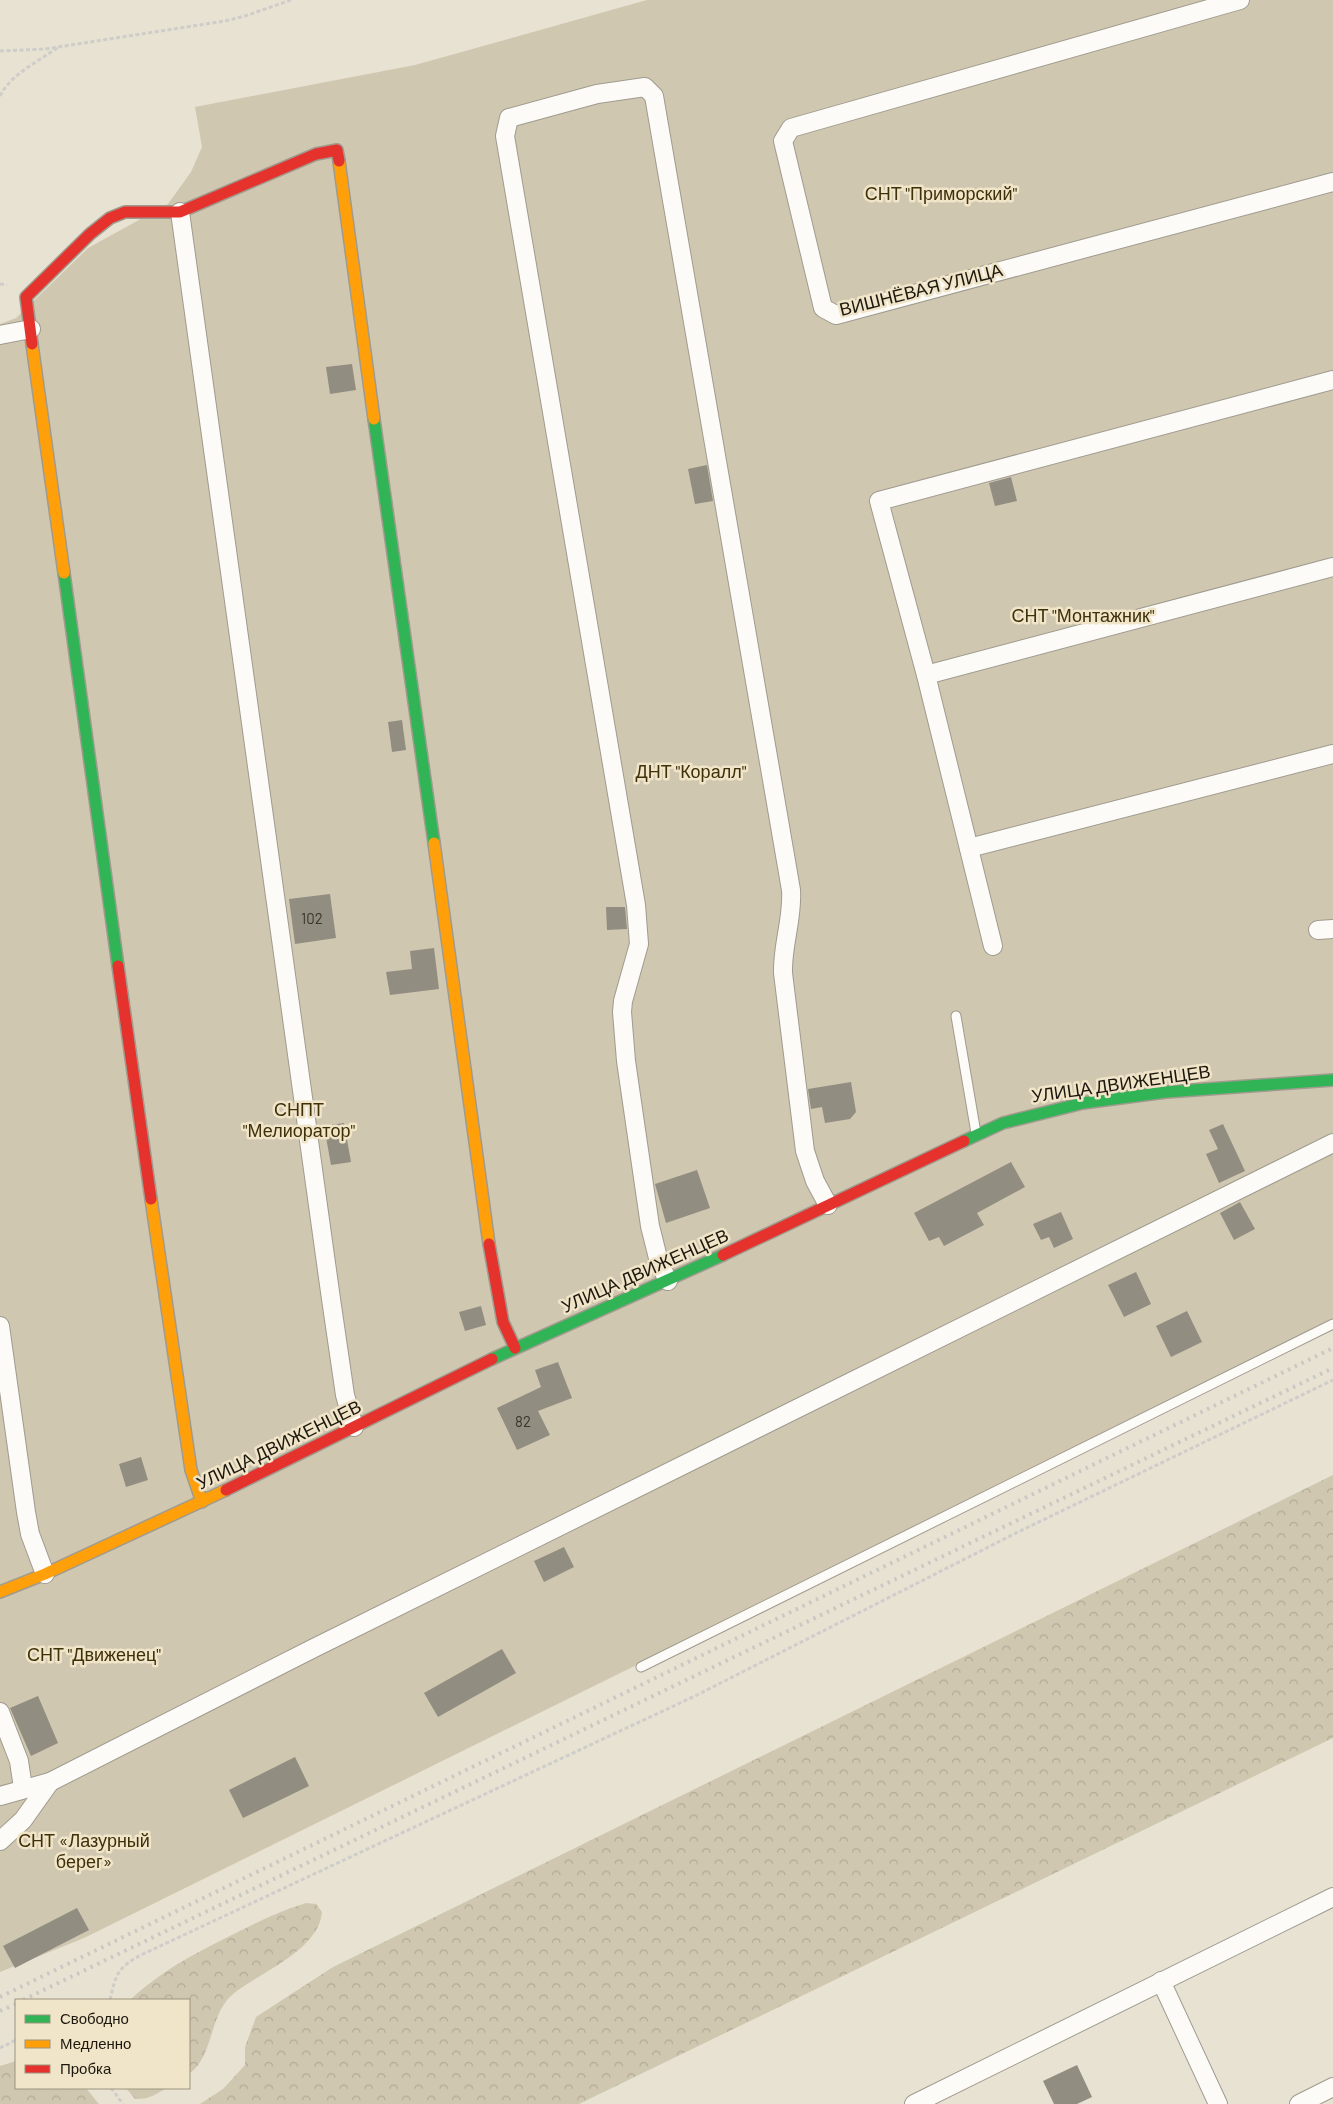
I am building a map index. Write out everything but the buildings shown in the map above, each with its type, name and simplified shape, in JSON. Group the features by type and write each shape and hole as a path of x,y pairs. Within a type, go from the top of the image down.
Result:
{"street":[{"name":"ВИШНЁВАЯ УЛИЦА","path":"1240,0 790,128 784,141 823,308 836,315 1333,182"},
{"path":"668,1281 654,1248 626,1060 622,1012 623,1001 640,944 636,904 505,136 508,118 597,94 645,86 654,96 791,890 791,920 783,967 805,1151 815,1181 828,1205"},
{"path":"202,1502 191,1470 178,1395 26,297 90,234 110,218 125,212 180,212 316,154 337,150 494,1277 503,1322 515,1348"},
{"path":"180,212 331,1299 345,1395 354,1427"},
{"path":"0,335 31,328"},
{"path":"993,946 926,675 880,501 1333,380"},
{"path":"926,675 1333,567"},
{"path":"969,848 1333,754"},
{"name":"УЛИЦА ДВИЖЕНЦЕВ","path":"0,1592 45,1574 202,1502 515,1348 668,1281 976,1133 1003,1123 1059,1108 1195,1089 1333,1080"},
{"path":"0,1796 23,1788 50,1782 321,1645 1333,1143"},
{"path":"0,1326 26,1512 30,1534 45,1574"},
{"path":"0,1712 19,1761 23,1788"},
{"path":"0,1842 23,1820 50,1782"},
{"path":"914,2104 1333,1896"},
{"path":"1161,1981 1218,2104"},
{"path":"1299,2104 1333,2087"}],"lane":[{"path":"956,1016 976,1133"},
{"path":"641,1666 1333,1324"}],"path":[{"path":"0,51 60,46 225,21 291,0"},
{"path":"0,96 5,85 13,78 60,46"},
{"path":"110,1999 116,1973 129,1962 143,1954 697,1695 1016,1533 1333,1380"},
{"path":"0,2048 15,2040"},
{"path":"112,2089 123,2104"}],"green space":[{"path":"647,0 1333,0 1333,1321 84,1938 0,1972 0,324 16,318 88,248 168,204 191,172 202,147 195,107 415,65"},
{"path":"1333,1475 1333,1738 579,2104 200,2104 223,2089 245,2065 245,2047 256,2017 333,1967"},
{"path":"306,1903 316,1904 322,1912 318,1926 299,1950 243,1987 225,2003 219,2013 203,2057 190,2073 190,1999 131,1999 155,1979 195,1954 288,1909"},
{"path":"15,2061 15,2089 87,2089 99,2104 0,2104 0,2066"},
{"path":"127,2089 165,2089 144,2099 135,2099"}],"railway":[{"path":"0,1997 1333,1348"},
{"path":"25,1999 1333,1368"},
{"path":"0,2011 15,2004"}],"traffic: fast":[{"path":"374,419 434,843"},
{"path":"64,573 118,966"},
{"path":"964,1141 1003,1123 1083,1103 1166,1092 1333,1080"},
{"path":"492,1359 723,1255"}],"traffic: slow":[{"path":"339,161 374,419"},
{"path":"32,344 64,573"},
{"path":"434,843 489,1244"},
{"path":"151,1199 191,1470 202,1502"},
{"path":"0,1592 45,1574 226,1490"}],"traffic: jam":[{"path":"32,344 26,297 90,234 110,218 125,212 180,212 316,154 337,150 339,161"},
{"path":"118,966 151,1199"},
{"path":"723,1255 964,1141"},
{"path":"489,1244 503,1322 515,1348"},
{"path":"226,1490 492,1359"}],"park label":[{"name":"СНТ \"Приморский\"","path":"941,194"},
{"name":"СНТ \"Монтажник\"","path":"1083,616"},
{"name":"ДНТ \"Коралл\"","path":"691,772"},
{"name":"СНПТ \"Мелиоратор\"","path":"299,1120"},
{"name":"СНТ \"Движенец\"","path":"94,1655"},
{"name":"СНТ «Лазурный берег»","path":"84,1851"}]}
